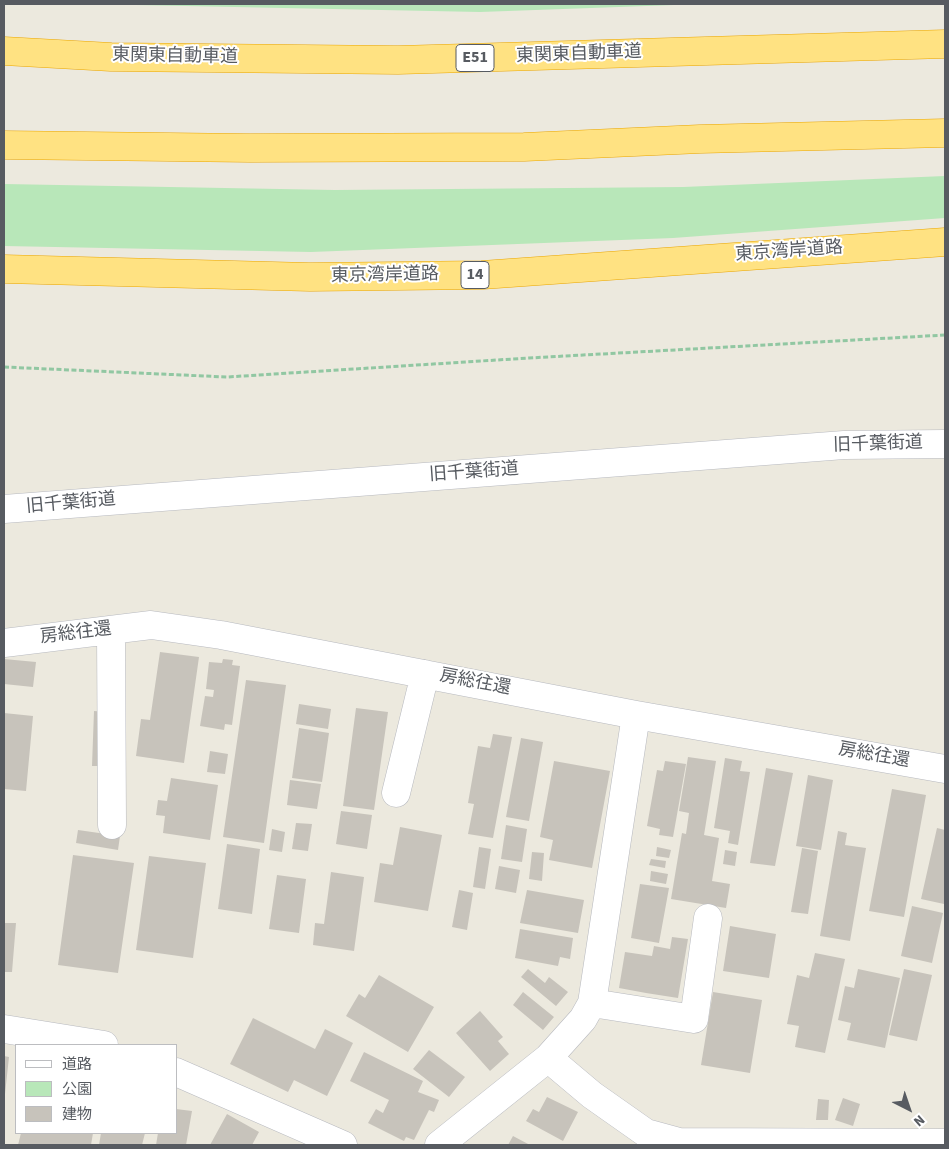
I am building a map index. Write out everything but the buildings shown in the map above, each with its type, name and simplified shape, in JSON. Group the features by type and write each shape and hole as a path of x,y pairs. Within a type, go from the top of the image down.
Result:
{"highway":[{"name":"東関東自動車道","path":"4,52 111,57 398,60 945,44"},
{"path":"4,145 250,148 524,147 700,139 945,133"},
{"name":"東京湾岸道路","path":"4,269 310,277 482,275 945,242"}],"street":[{"name":"旧千葉街道","path":"4,509 844,445 945,444"},
{"name":"房総往還","path":"4,643 151,625 221,635 636,714 945,769"},
{"path":"111,630 112,825"},
{"path":"396,793 425,674"},
{"path":"439,1145 548,1058 583,1019 592,1003 636,714"},
{"path":"592,1003 694,1019 708,918"},
{"path":"4,1029 98,1044"},
{"path":"548,1058 592,1095 646,1133 679,1142 778,1144 945,1143"},
{"path":"178,1073 343,1145"}],"path":[{"path":"4,366 227,377 945,335"}],"green space":[{"path":"87,4 702,4 480,12"},
{"path":"945,176 945,218 673,238 311,252 4,246 4,184 335,190 683,187"}]}
